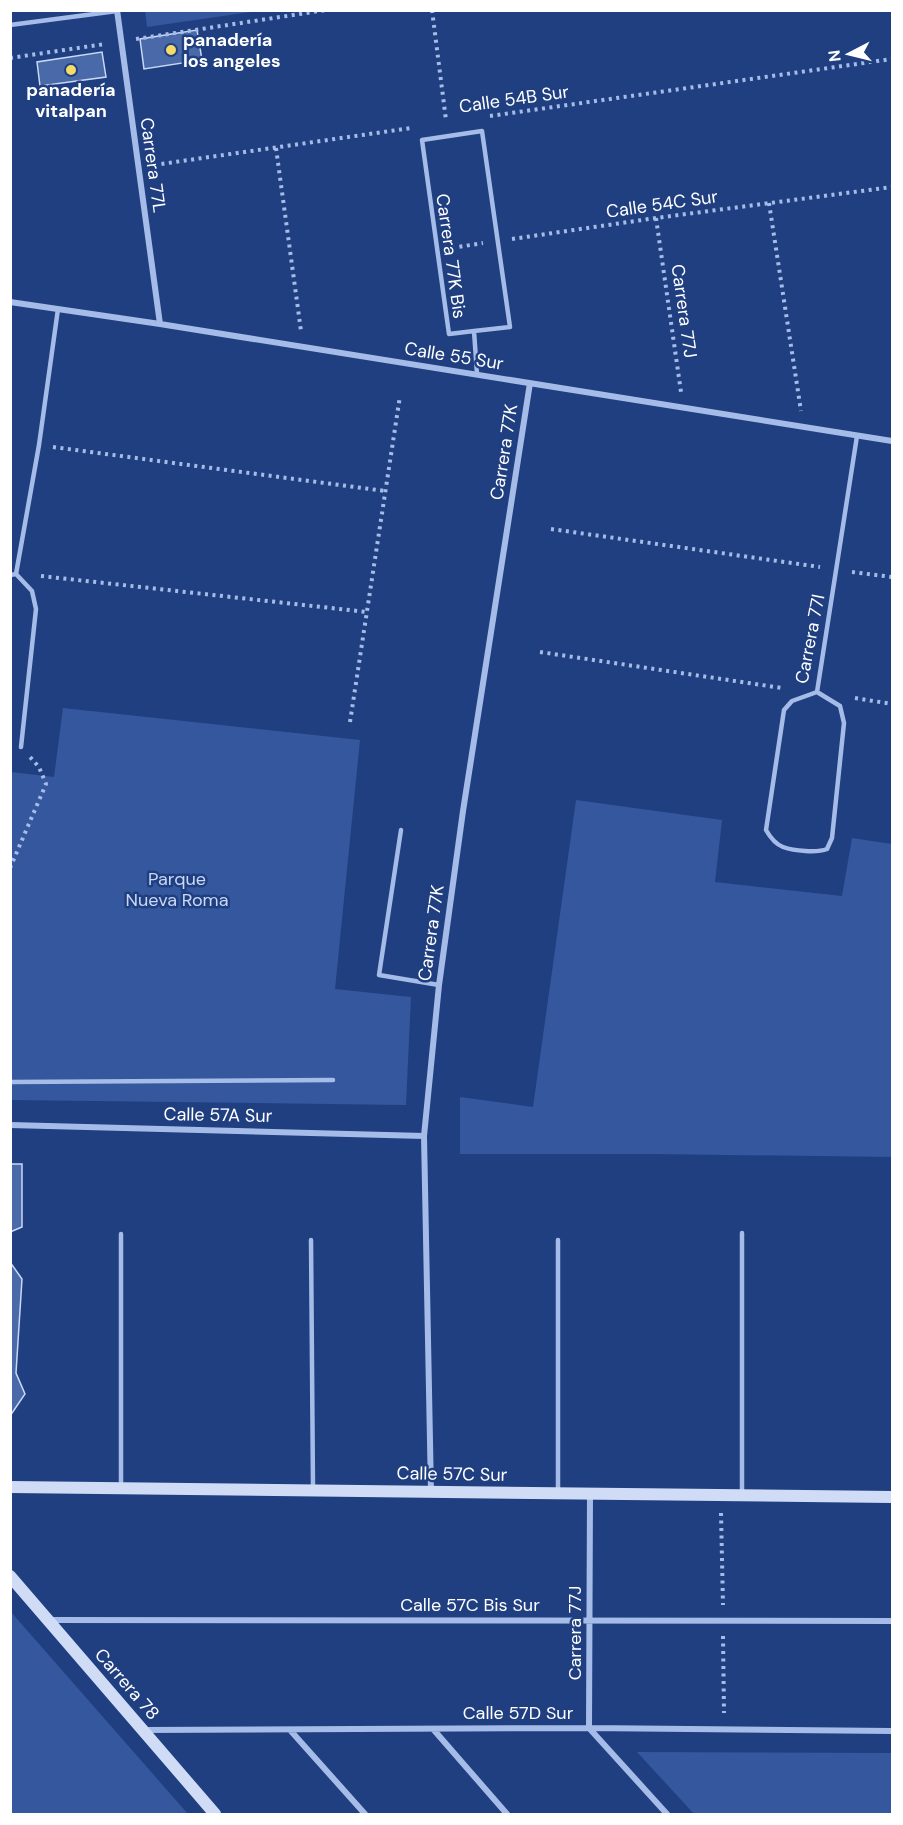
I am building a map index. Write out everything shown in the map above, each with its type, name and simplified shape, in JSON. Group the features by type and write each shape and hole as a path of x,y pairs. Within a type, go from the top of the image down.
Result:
{"street":[{"name":"Carrera 77L","path":"117,11 160,324"},
{"name":"Calle 55 Sur","path":"10,303 303,346 892,441"},
{"name":"Carrera 77K","path":"431,1492 424,1136 439,985 463,811 530,383"},
{"name":"Calle 57A Sur","path":"10,1125 424,1136"},
{"name":"Calle 57C Sur","path":"10,1487 892,1497"},
{"name":"Carrera 77J","path":"590,1494 590,1728"},
{"name":"Carrera 78","path":"10,1576 216,1815"},
{"name":"Calle 57C Bis Sur","path":"48,1620 892,1621"},
{"name":"Calle 57D Sur","path":"143,1730 590,1728 892,1731"},
{"path":"590,1728 667,1815"},
{"path":"433,1729 507,1815"},
{"path":"290,1730 364,1815"}],"lane":[{"path":"10,25 117,11"},
{"name":"Carrera 77K Bis","path":"477,374 474,331 449,334 422,140 482,131 498,241"},
{"path":"474,331 510,327 498,241"},
{"path":"21,747 36,609 32,591 13,575 39,445 58,309"},
{"name":"Carrera 77I","path":"817,693 857,436"},
{"name":"Carrera 77I","path":"817,693 840,706 844,723 832,838 827,849 819,852 782,847 766,830 784,710 792,701 817,693"},
{"path":"401,830 379,975 439,985"},
{"path":"10,1082 333,1080"},
{"path":"742,1233 742,1496"},
{"path":"121,1234 121,1489"},
{"path":"311,1240 313,1491"},
{"path":"558,1240 558,1493"}],"path":[{"path":"10,57 326,10"},
{"path":"432,10 447,123"},
{"name":"Calle 54B Sur","path":"482,117 892,59"},
{"path":"138,167 412,128"},
{"path":"276,148 303,346"},
{"name":"Calle 54C Sur","path":"436,250 656,218 892,188"},
{"path":"769,203 803,427"},
{"name":"Carrera 77J","path":"656,218 683,408"},
{"path":"350,722 400,396"},
{"path":"39,445 385,491"},
{"path":"551,529 892,577"},
{"path":"50,577 367,612"},
{"path":"540,652 782,687"},
{"path":"817,693 892,704"},
{"path":"10,868 46,784 39,767 21,747"}],"green space":[{"path":"145,10 258,10 258,11 147,27"},
{"name":"Parque Nueva Roma","path":"63,708 360,740 335,989 411,997 406,1105 11,1100 11,772 54,777"},
{"path":"576,800 722,820 715,882 842,896 852,838 892,844 892,1157 460,1154 460,1097 533,1107"},
{"path":"11,1612 188,1814 11,1814"},
{"path":"637,1752 892,1753 892,1814 694,1814"}],"building":[{"name":"panadería los angeles","path":"197,30 202,60 144,69 140,39"},
{"name":"panadería vitalpan","path":"102,52 106,77 40,86 37,62"},
{"path":"10,1164 22,1164 22,1227 10,1232"},
{"path":"10,1262 22,1279 16,1373 25,1394 10,1416"}],"place":[{"name":"panadería los angeles","path":"171,50"},
{"name":"panadería vitalpan","path":"71,70"}]}
